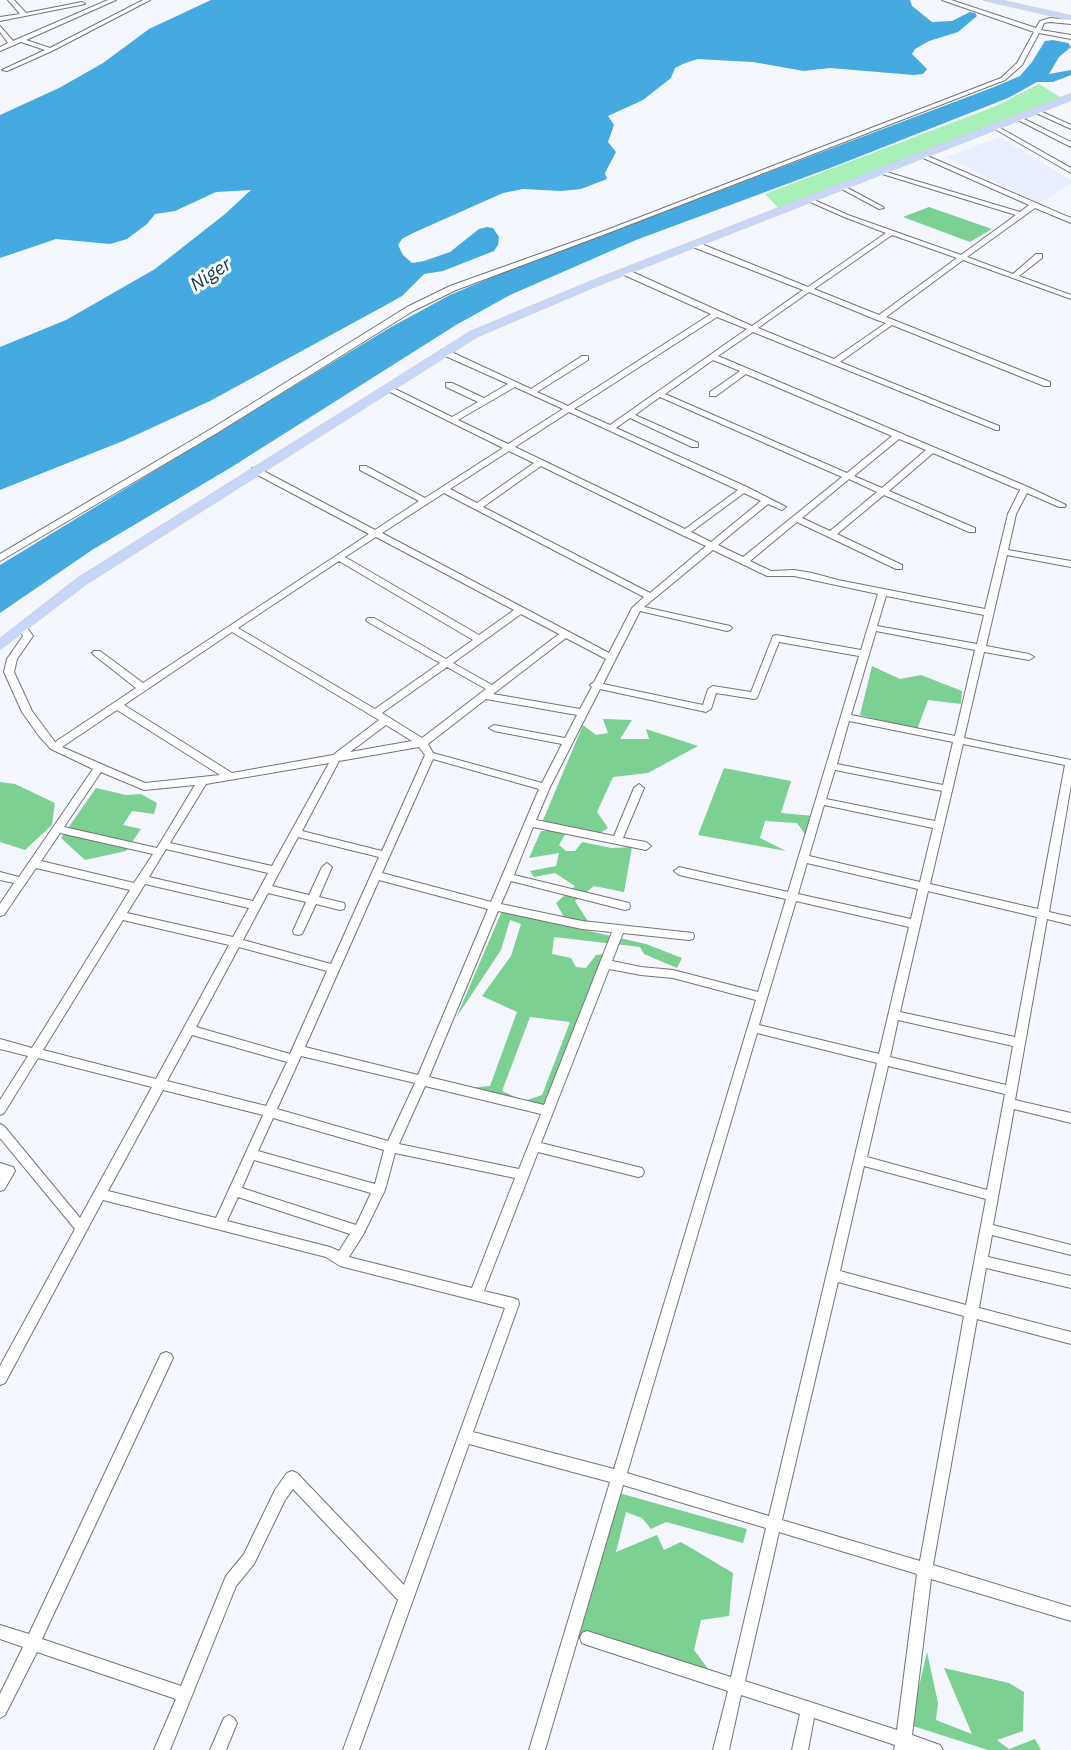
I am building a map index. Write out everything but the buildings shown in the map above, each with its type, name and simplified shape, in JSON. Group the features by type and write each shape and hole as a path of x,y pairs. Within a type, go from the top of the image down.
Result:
{"main road":[{"path":"988,0 1071,19"},
{"path":"998,0 1071,19"},
{"path":"0,645 82,581 481,330 1071,97"}],"street":[{"path":"11,0 24,15"},
{"path":"44,0 52,10"},
{"path":"0,50 113,0"},
{"path":"5,71 147,0"},
{"path":"945,0 1035,30 1071,37"},
{"path":"0,19 80,2 88,11"},
{"path":"70,19 90,30"},
{"path":"0,558 214,431 410,309 497,270 606,232 1003,79 1020,64 1035,30 1042,22 1071,19"},
{"path":"0,28 12,44"},
{"path":"21,40 50,50"},
{"path":"0,50 24,61"},
{"path":"1037,111 1071,127"},
{"path":"1018,118 1071,145"},
{"path":"995,127 1071,171"},
{"path":"923,156 1071,221"},
{"path":"881,172 1020,214"},
{"path":"842,187 881,208"},
{"path":"810,200 1071,297"},
{"path":"880,318 1035,204"},
{"path":"611,428 891,232"},
{"path":"696,245 1048,384"},
{"path":"1014,276 1039,256"},
{"path":"625,272 716,314 996,428"},
{"path":"54,747 375,533 716,314"},
{"path":"835,362 892,322"},
{"path":"444,352 782,507"},
{"path":"713,356 1062,505"},
{"path":"532,392 584,358"},
{"path":"713,394 746,370"},
{"path":"452,420 515,384"},
{"path":"449,385 485,402"},
{"path":"386,388 770,574 794,573 812,576 989,613"},
{"path":"659,394 972,530"},
{"path":"629,415 695,445"},
{"path":"744,561 898,435"},
{"path":"831,535 932,450"},
{"path":"477,507 540,463"},
{"path":"363,468 425,501"},
{"path":"255,470 610,657"},
{"path":"443,489 649,596"},
{"path":"685,533 744,489"},
{"path":"721,1750 1012,513 1025,489"},
{"path":"340,1260 359,1231 379,1190 391,1147 509,877 545,787 595,685 637,608 767,500"},
{"path":"796,518 900,567"},
{"path":"1003,552 1071,564"},
{"path":"339,557 480,639"},
{"path":"537,1750 883,592"},
{"path":"637,608 727,628"},
{"path":"376,713 521,610"},
{"path":"371,620 447,663 487,692 582,712"},
{"path":"22,627 28,635 12,659 9,672 27,712 54,747 144,787 203,781 422,743 566,634"},
{"path":"873,628 1029,657"},
{"path":"233,629 376,713 422,743 430,755 545,787"},
{"path":"595,685 706,709 713,689 754,696 776,638 865,654"},
{"path":"97,653 143,688"},
{"path":"117,705 230,776"},
{"path":"846,717 1070,763 925,1571 903,1745"},
{"path":"0,1379 336,758 386,720"},
{"path":"494,728 568,742"},
{"path":"220,1223 430,755"},
{"path":"831,766 947,789"},
{"path":"0,912 99,768"},
{"path":"0,1110 203,781"},
{"path":"617,840 639,788"},
{"path":"821,801 939,826"},
{"path":"532,823 646,846"},
{"path":"57,829 275,871"},
{"path":"295,833 384,855"},
{"path":"804,858 1071,921"},
{"path":"33,863 256,905"},
{"path":"298,931 327,867"},
{"path":"679,871 915,924"},
{"path":"376,875 582,925 689,936"},
{"path":"0,876 21,881"},
{"path":"509,877 625,906"},
{"path":"265,888 340,906"},
{"path":"121,916 236,942 334,969"},
{"path":"476,1294 619,929"},
{"path":"606,964 673,974 762,997"},
{"path":"894,1014 1020,1043"},
{"path":"753,1028 884,1060 1071,1118"},
{"path":"189,1030 295,1055 422,1080 548,1111"},
{"path":"0,1044 270,1112 391,1147 523,1175"},
{"path":"0,1129 81,1228"},
{"path":"534,1146 638,1172"},
{"path":"251,1154 379,1190"},
{"path":"860,1160 992,1196"},
{"path":"0,1168 9,1171 0,1186"},
{"path":"235,1191 359,1231"},
{"path":"100,1194 330,1252 340,1260 513,1304 351,1750"},
{"path":"986,1228 1071,1250"},
{"path":"981,1261 1071,1282"},
{"path":"833,1275 1071,1338"},
{"path":"0,1710 166,1358"},
{"path":"465,1436 619,1477 1071,1614"},
{"path":"162,1750 231,1581 249,1559 280,1495 292,1478 406,1598"},
{"path":"0,1632 185,1695"},
{"path":"587,1638 808,1709 903,1745 935,1750"},
{"path":"800,1750 808,1709"},
{"path":"218,1750 229,1723"}],"shaded area":[{"path":"1000,137 1071,180 1071,183 1039,204 946,157"}],"green space":[{"path":"1039,84 1062,98 779,209 765,194 996,106"},
{"path":"929,207 992,229 970,242 903,217"},
{"path":"872,666 900,679 921,675 962,691 961,704 928,700 917,730 860,715"},
{"path":"603,719 632,720 620,739 649,739 646,729 698,746 648,773 613,777 597,812 608,828 597,835 541,825 583,725 596,735 608,733"},
{"path":"724,768 791,781 781,813 814,816 807,837 797,823 765,821 760,838 786,851 698,835"},
{"path":"0,782 15,784 55,803 52,825 25,850 0,842"},
{"path":"96,788 126,795 141,794 157,803 154,814 132,811 123,825 141,829 126,851 85,860 61,838"},
{"path":"541,831 567,831 559,845 566,851 575,851 582,842 612,848 632,847 624,892 594,886 575,901 589,923 564,917 556,903 575,886 555,873 534,877 530,871 556,866 559,853 529,858"},
{"path":"502,911 646,944 682,958 677,968 644,954 640,947 554,937 552,954 571,958 576,967 586,968 596,955 613,953 549,1103 527,1109 527,1100 542,1095 570,1022 530,1017 502,1091 520,1099 517,1106 466,1088 490,1086 517,1012 482,996 511,956 521,924 510,920 501,950 456,1018"},
{"path":"619,1493 747,1529 743,1543 666,1522 651,1529 642,1518 626,1512 616,1552 657,1535 664,1550 681,1542 733,1573 729,1616 701,1620 694,1650 715,1678 576,1637"},
{"path":"927,1652 938,1703 936,1720 972,1734 944,1668 1009,1683 1024,1692 1023,1731 997,1740 1009,1749 1035,1739 1041,1750 988,1750 910,1725"}],"water":[{"name":"Niger","path":"211,0 910,0 912,6 932,22 952,21 970,12 977,16 958,32 929,41 915,49 912,54 927,69 923,74 830,68 804,71 753,62 698,59 685,63 675,68 671,78 643,100 608,116 614,125 608,142 616,152 605,173 607,179 581,189 523,189 503,193 413,233 402,239 398,245 403,255 412,263 424,261 450,252 479,229 487,227 493,228 499,237 494,251 443,271 424,274 402,296 210,401 123,441 0,490 0,347 66,320 155,269 251,190 216,192 175,211 155,214 147,224 127,239 110,244 56,239 0,258 0,115 59,88 103,63 149,29"},
{"path":"1045,41 1068,43 1071,47 1059,57 1049,74 1071,70 1071,75 1053,82 1037,82 1008,98 636,240 510,295 456,325 230,468 92,550 0,613 0,565 391,327 450,295 502,273 1020,76"}]}
